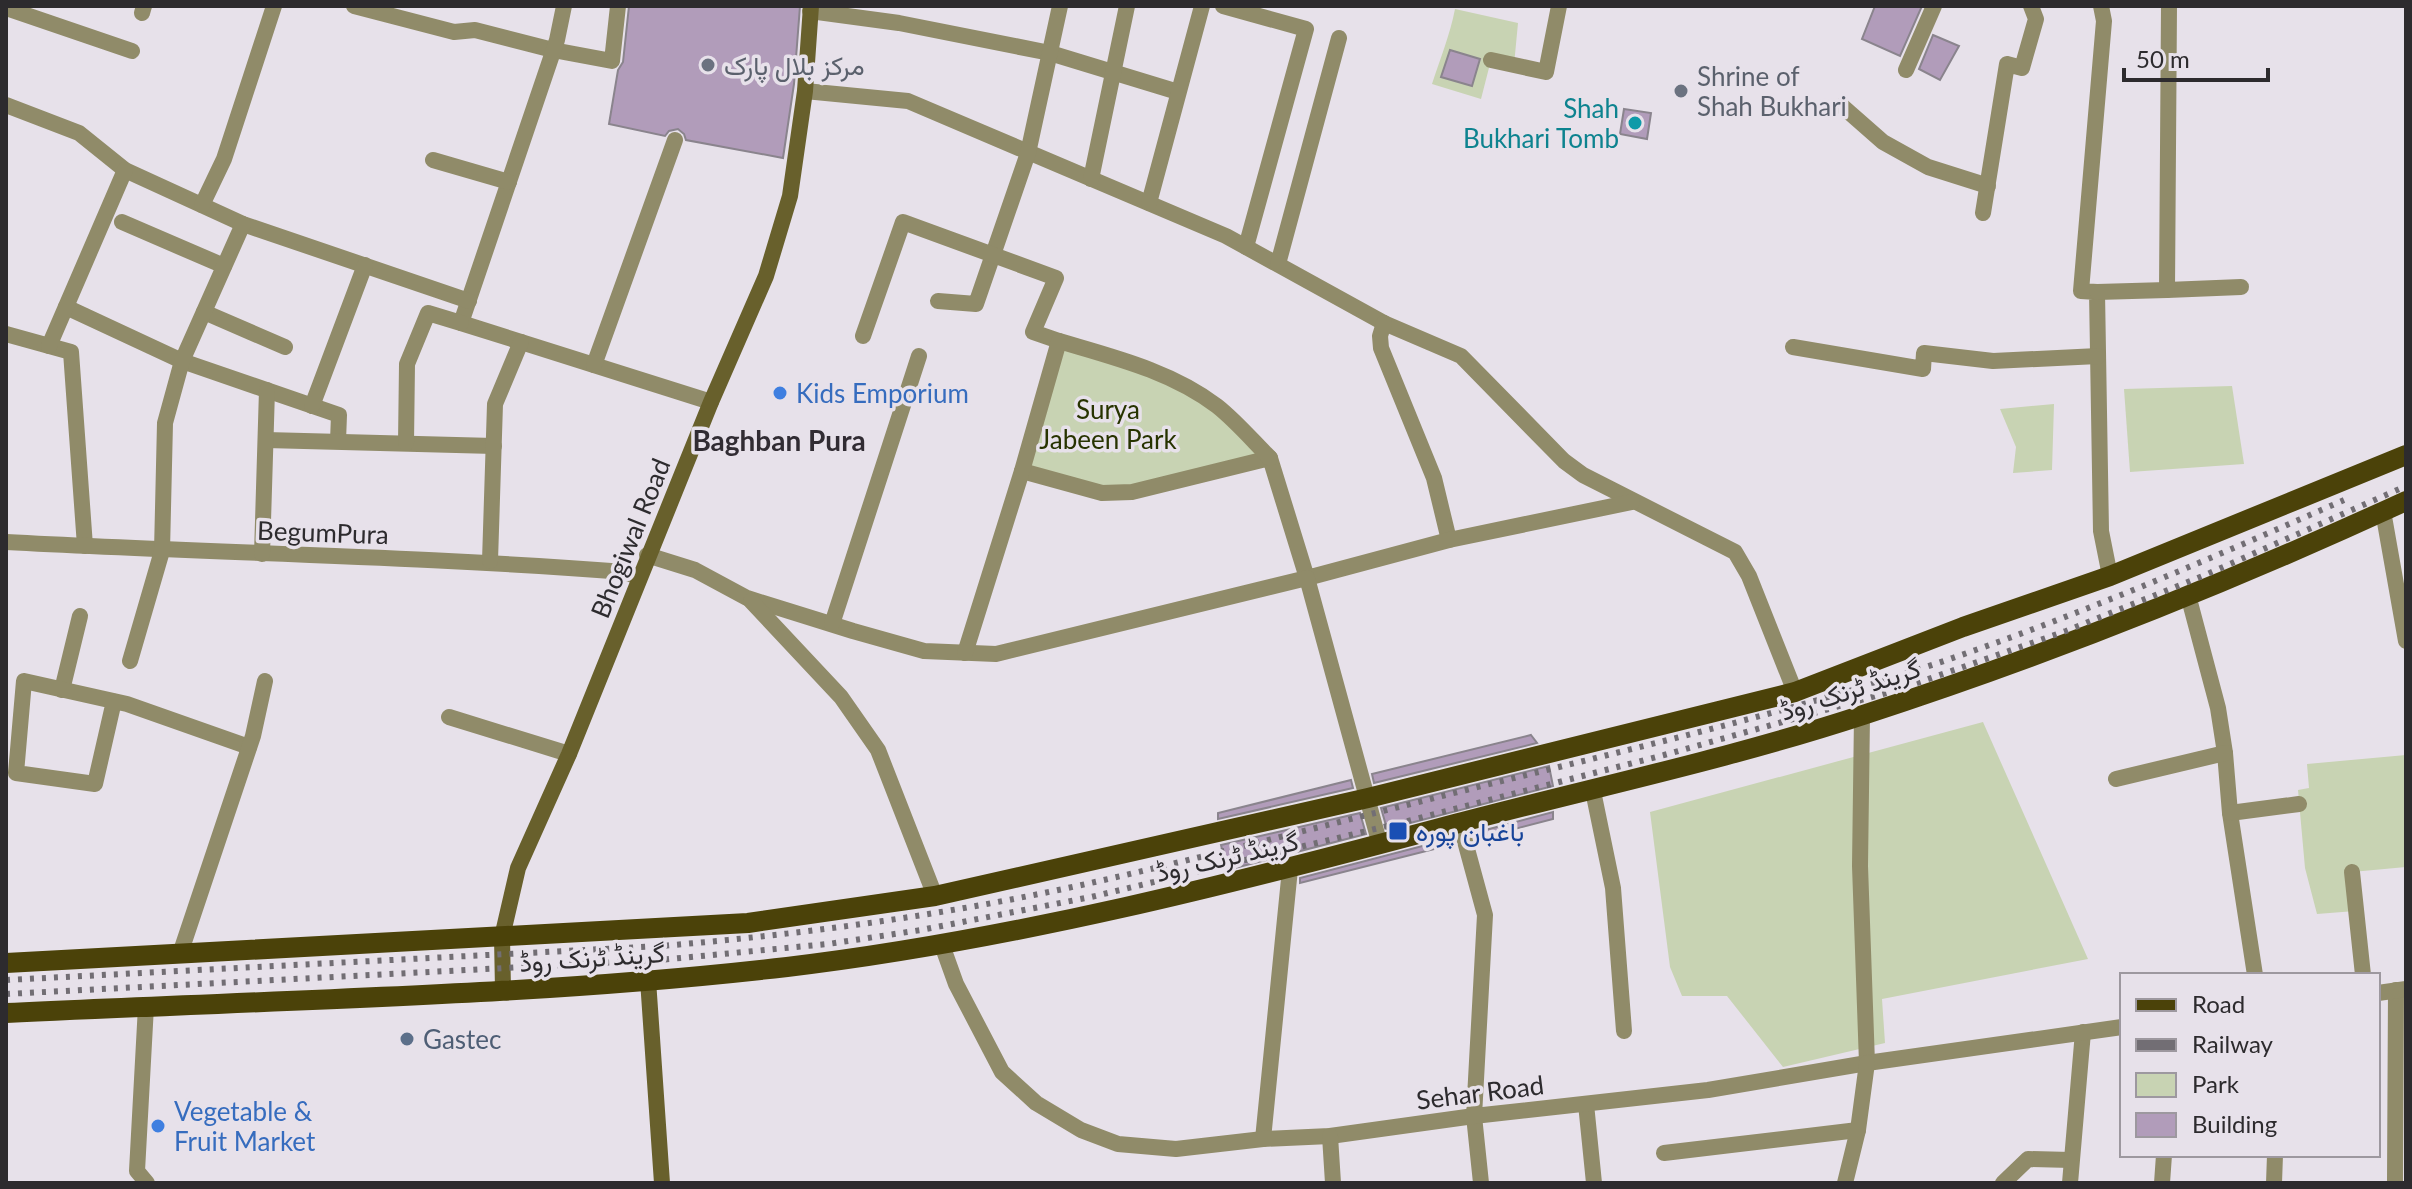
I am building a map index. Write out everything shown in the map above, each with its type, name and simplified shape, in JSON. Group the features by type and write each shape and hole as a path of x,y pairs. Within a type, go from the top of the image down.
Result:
{"main road":[{"name":"Bhogiwal Road","path":"503,990 502,937 518,868 569,754 647,555 766,276 790,196 805,91 811,8"},
{"name":"گرینڈ ٹرنک روڈ","path":"6,963 748,923 935,896 1368,798 1795,692 1963,627 2110,576 2406,455"},
{"name":"گرینڈ ٹرنک روڈ","path":"6,1013 503,990 648,980 785,967 942,945 1290,869 1593,791 1862,716 2188,595 2406,501"},
{"path":"648,980 662,1183"}],"street":[{"path":"202,205 224,159 274,6"},
{"path":"354,6 454,32 475,30 612,61 618,6"},
{"path":"461,323 553,50 564,6"},
{"path":"938,301 976,304 1028,153 1060,6"},
{"path":"1091,179 1127,6"},
{"path":"1149,203 1202,6"},
{"path":"1223,6 1252,10 1306,29 1246,247"},
{"path":"1491,60 1546,72 1559,6"},
{"path":"1906,70 1934,6"},
{"path":"1983,213 2007,64 2022,68 2036,19 2031,6"},
{"path":"2101,6 2104,21 2081,291 2241,287"},
{"path":"2167,290 2169,6"},
{"path":"6,8 132,51"},
{"path":"811,8 1050,53 1178,92"},
{"path":"1278,264 1339,38"},
{"path":"805,91 908,101 1246,247 1384,323 1461,356 1564,461 1583,475 1735,552 1749,576 1795,692"},
{"path":"6,105 79,133 125,170 243,224 469,301"},
{"path":"1842,106 1883,142 1905,155 1928,167 1988,186"},
{"path":"594,365 675,140"},
{"path":"433,160 509,182"},
{"path":"49,346 125,170"},
{"path":"122,222 224,266"},
{"path":"863,336 903,222 1056,278 1033,332 1147,367 1217,406 1270,458 1307,578 1380,845"},
{"path":"130,661 162,551 165,423 182,361 243,224"},
{"path":"312,406 365,265"},
{"path":"2097,292 2101,531 2110,576"},
{"path":"66,307 182,361 339,415 338,441"},
{"path":"204,312 285,347"},
{"path":"406,443 407,364 428,313 711,402"},
{"path":"1384,323 1380,336 1381,348 1434,478 1449,540"},
{"path":"6,334 71,352 85,546"},
{"path":"965,653 1059,341"},
{"path":"490,561 495,404 521,342"},
{"path":"1793,347 1923,369 1924,353 1993,361 2098,356"},
{"path":"832,624 919,356"},
{"path":"262,554 267,390"},
{"path":"266,440 494,446"},
{"path":"1022,471 1102,493 1132,492 1270,458"},
{"path":"647,555 695,570 747,598 924,651 996,654 1449,540 1632,502"},
{"path":"2383,511 2406,641"},
{"name":"BegumPura","path":"6,542 162,551 490,561 625,572 638,577"},
{"path":"2188,595 2218,708 2230,813 2255,973"},
{"path":"747,598 841,697 878,750 935,896"},
{"path":"62,690 80,616"},
{"path":"114,701 95,784 16,773 24,681 114,701 249,747"},
{"path":"180,954 249,747 265,681"},
{"path":"1845,1183 1858,1130 1867,1063 1860,866 1862,716"},
{"path":"449,717 569,754"},
{"path":"2116,779 2225,753"},
{"path":"1593,791 1613,888 1624,1031"},
{"path":"2230,813 2299,804"},
{"path":"1460,823 1485,915 1474,1116 1481,1183"},
{"path":"1263,1139 1290,869"},
{"path":"2352,872 2363,973"},
{"name":"Sehar Road","path":"942,945 956,984 1002,1072 1047,1110 1081,1130 1118,1144 1176,1149 1263,1139 1330,1136 1474,1116 1708,1090 1867,1063 2120,1027"},
{"path":"2380,993 2401,990 2398,1172"},
{"path":"146,1006 137,1171 147,1183"},
{"path":"2070,1183 2083,1032"},
{"path":"1586,1104 1594,1183"},
{"path":"1664,1153 1858,1130"},
{"path":"1330,1136 1333,1183"},
{"path":"2162,1183 2164,1157"},
{"path":"2274,1183 2275,1157"},
{"path":"2003,1183 2028,1159 2071,1160"}],"green space":[{"path":"1455,9 1518,23 1514,65 1491,60 1481,99 1432,84"},
{"name":"Surya Jabeen Park","path":"1059,341 1188,389 1270,458 1132,492 1022,471"},
{"path":"2232,386 2244,464 2130,472 2124,389"},
{"path":"2054,404 2052,470 2013,473 2016,447 2000,409"},
{"path":"1983,722 2088,959 1882,999 1885,1043 1783,1067 1727,996 1682,996 1670,967 1650,812"},
{"path":"2406,755 2406,867 2352,872 2355,911 2317,914 2305,868 2298,790 2309,788 2307,764"}],"building":[{"name":"مرکز بلال پارک","path":"629,6 800,6 794,84 783,158 686,140 678,129 669,131 665,136 609,124 618,70 623,62"},
{"path":"1875,6 1922,6 1900,56 1862,39"},
{"path":"1933,35 1959,46 1940,80 1919,69"},
{"path":"1450,50 1480,59 1472,86 1441,77"},
{"name":"Shah Bukhari Tomb","path":"1624,109 1651,113 1647,139 1620,134"},
{"path":"1531,735 1537,743 1374,783 1372,774"},
{"path":"1549,766 1553,786 1387,829 1381,808"},
{"path":"1351,780 1353,788 1218,819 1218,813"},
{"path":"1553,812 1553,819 1476,839 1474,833"},
{"path":"1360,813 1366,834 1227,870 1221,845"},
{"path":"1453,838 1454,844 1300,883 1300,878"}],"railway":[{"path":"6,994 659,960 828,944 921,930 1091,897 1396,824 1664,755 1897,690 2066,631 2205,575 2406,486"},
{"path":"6,980 661,946 880,922 1042,893 1672,739 1894,677 2089,608 2344,500"}],"place":[{"name":"مرکز بلال پارک","path":"708,65"},
{"name":"Shrine of Shah Bukhari","path":"1681,91"},
{"name":"Shah Bukhari Tomb","path":"1635,123"},
{"name":"Kids Emporium","path":"780,393"},
{"name":"باغبان پورہ","path":"1398,831"},
{"name":"Gastec","path":"407,1039"},
{"name":"Vegetable & Fruit Market","path":"158,1126"}],"district":[{"name":"Baghban Pura","path":"779,440"}]}
